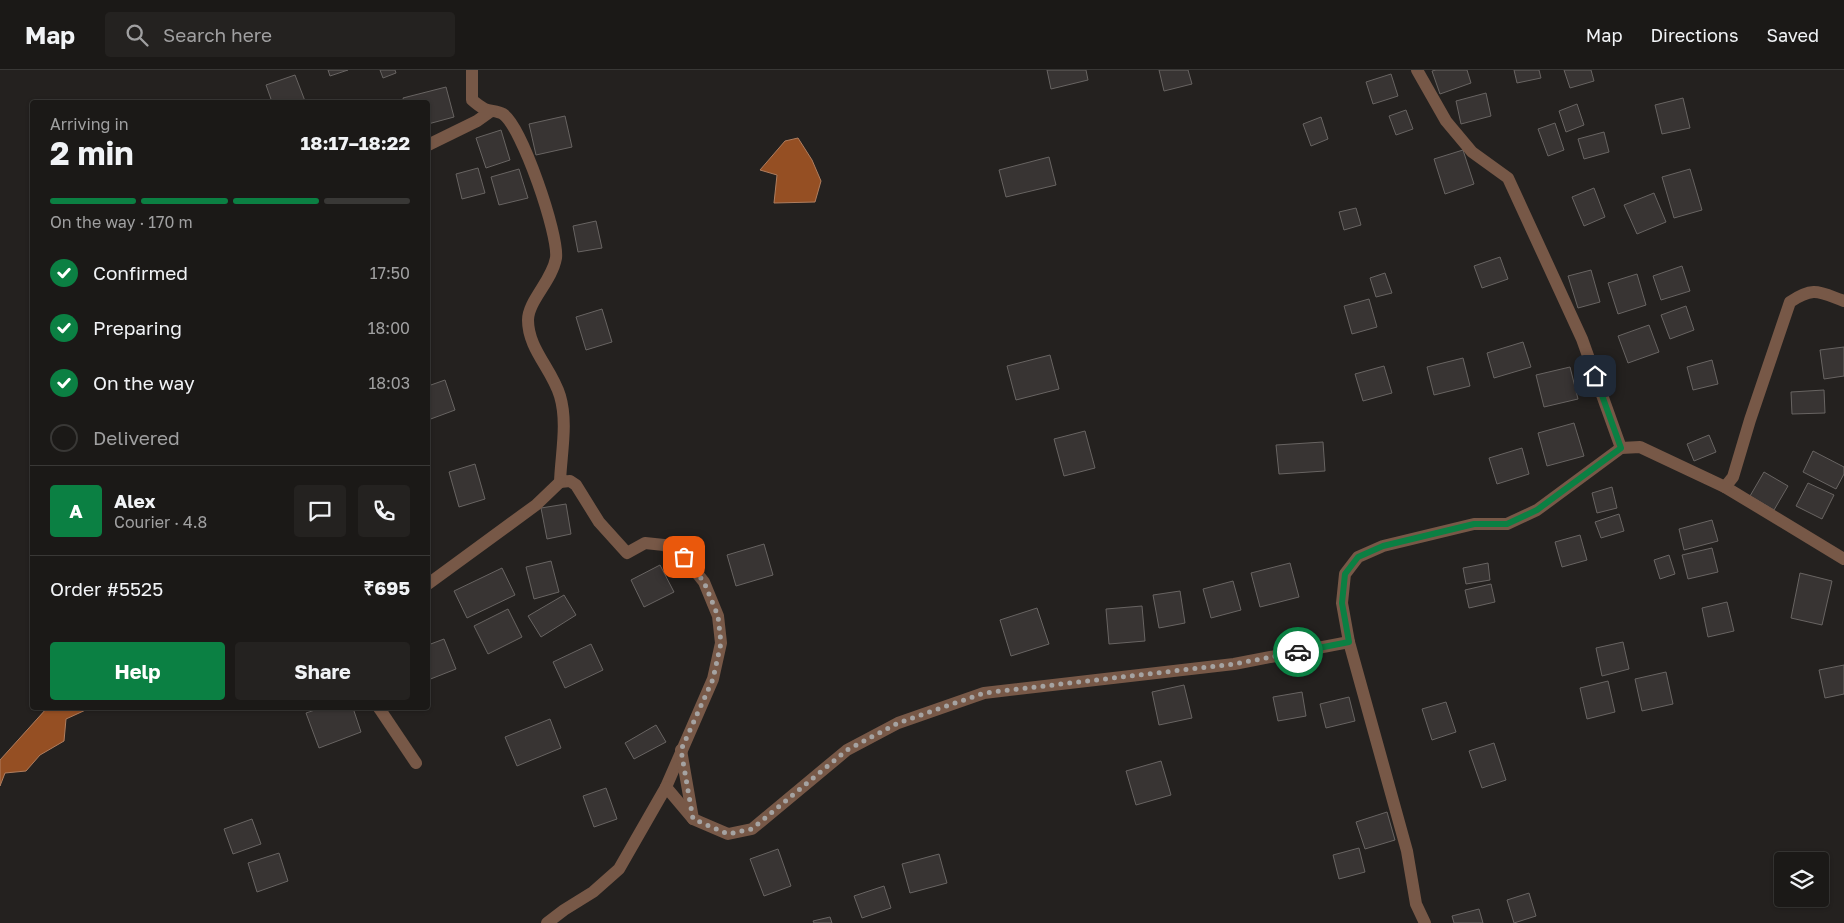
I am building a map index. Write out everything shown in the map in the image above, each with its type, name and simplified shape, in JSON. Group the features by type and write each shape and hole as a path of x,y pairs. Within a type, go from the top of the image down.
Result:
{"street":[{"path":"472,70 472,100 490,111 503,114 517,130 540,188 554,241 556,257 552,274 530,308 528,320 536,355 548,370 560,394 565,417 560,482"},
{"path":"1416,70 1446,121 1472,152 1508,178 1582,340 1621,448"},
{"path":"430,144 477,121 490,111"},
{"path":"1725,487 1733,477 1790,302 1804,293 1815,290 1844,301"},
{"path":"1425,923 1416,904 1408,851 1349,642 1342,603 1345,574 1358,557 1383,546 1474,524 1507,524 1537,510 1621,448 1640,447 1725,487 1844,560"},
{"path":"430,583 536,505 560,482 570,481 576,485 599,522 627,553 645,543 664,545 684,557 704,582 718,616 721,643 713,679 666,787 619,869 593,892 547,923"},
{"path":"666,787 693,819 728,834 752,829 847,750 898,723 984,693 1234,664 1349,642"},
{"path":"380,710 416,763"},
{"path":"681,750 693,819"}],"shaded area":[{"path":"798,138 812,160 821,181 815,202 774,203 777,175 760,170 785,141"},
{"path":"45,710 86,710 66,719 64,741 40,755 26,771 5,773 0,786 0,760"}],"building":[{"path":"328,70 348,70 330,76"},
{"path":"380,70 395,70 396,73 383,78"},
{"path":"1047,70 1086,70 1088,80 1051,89"},
{"path":"1159,70 1188,70 1192,84 1164,91"},
{"path":"1467,70 1471,83 1440,94 1432,71"},
{"path":"1514,70 1539,70 1541,78 1517,83"},
{"path":"1564,70 1591,70 1594,81 1570,88"},
{"path":"1391,74 1398,96 1373,104 1366,82"},
{"path":"295,75 305,100 271,100 266,85"},
{"path":"446,87 454,117 430,123 430,100 404,100 403,98"},
{"path":"1486,93 1491,116 1461,124 1456,101"},
{"path":"1683,98 1690,128 1662,134 1655,105"},
{"path":"1577,104 1584,125 1566,132 1559,111"},
{"path":"1406,110 1413,129 1396,135 1389,116"},
{"path":"565,116 572,147 536,155 529,124"},
{"path":"1321,117 1328,139 1311,146 1303,124"},
{"path":"1555,123 1564,150 1548,156 1538,129"},
{"path":"501,130 510,160 486,168 476,138"},
{"path":"1604,132 1609,152 1584,159 1578,139"},
{"path":"1463,150 1474,184 1445,194 1434,159"},
{"path":"1049,157 1056,185 1006,197 999,170"},
{"path":"478,168 485,193 462,199 456,174"},
{"path":"519,169 528,198 499,205 491,177"},
{"path":"1690,169 1702,210 1674,218 1662,177"},
{"path":"1594,188 1605,217 1584,226 1572,197"},
{"path":"1654,193 1666,222 1637,234 1624,205"},
{"path":"1356,208 1361,225 1344,230 1339,212"},
{"path":"596,221 602,248 578,252 573,226"},
{"path":"1500,257 1508,279 1482,288 1474,266"},
{"path":"1682,266 1690,291 1661,300 1653,276"},
{"path":"1591,270 1600,302 1578,308 1568,276"},
{"path":"1385,273 1392,293 1376,297 1370,278"},
{"path":"1637,274 1646,305 1618,314 1608,283"},
{"path":"1369,299 1377,327 1352,334 1344,306"},
{"path":"1686,306 1694,330 1670,339 1661,315"},
{"path":"602,309 612,342 586,350 576,317"},
{"path":"1649,325 1659,352 1628,363 1618,336"},
{"path":"1523,342 1531,367 1494,378 1487,353"},
{"path":"1844,347 1844,376 1824,379 1820,350"},
{"path":"1050,355 1059,389 1016,400 1007,366"},
{"path":"1463,358 1470,386 1434,395 1427,367"},
{"path":"1712,360 1718,384 1693,390 1687,367"},
{"path":"1384,366 1392,393 1363,401 1355,374"},
{"path":"1570,367 1578,399 1544,407 1536,375"},
{"path":"445,380 455,410 430,419 430,385"},
{"path":"1824,390 1825,413 1792,414 1791,392"},
{"path":"1574,423 1584,456 1547,466 1538,433"},
{"path":"1085,431 1095,468 1064,476 1054,439"},
{"path":"1709,435 1716,452 1694,461 1687,444"},
{"path":"1323,442 1325,471 1279,474 1276,445"},
{"path":"1522,448 1529,474 1497,484 1489,458"},
{"path":"1813,451 1844,467 1844,474 1836,489 1803,472"},
{"path":"475,464 485,499 459,507 449,472"},
{"path":"1764,472 1788,486 1774,510 1750,496"},
{"path":"1808,483 1834,495 1822,519 1796,506"},
{"path":"1612,487 1617,508 1597,513 1592,493"},
{"path":"566,504 571,534 547,539 541,508"},
{"path":"1619,514 1624,531 1601,538 1595,522"},
{"path":"1712,520 1718,541 1684,550 1679,529"},
{"path":"1580,535 1587,560 1562,567 1555,542"},
{"path":"764,544 773,575 736,586 727,555"},
{"path":"1712,548 1718,572 1688,579 1682,555"},
{"path":"1669,555 1675,574 1660,579 1654,560"},
{"path":"551,561 559,592 534,599 526,567"},
{"path":"1290,563 1299,597 1260,607 1251,573"},
{"path":"1488,563 1490,580 1466,584 1463,568"},
{"path":"660,565 674,592 644,607 631,580"},
{"path":"502,568 515,595 467,618 454,591"},
{"path":"1800,573 1832,581 1822,625 1791,618"},
{"path":"1233,581 1241,610 1211,618 1203,589"},
{"path":"1491,584 1495,602 1469,608 1465,590"},
{"path":"1180,591 1185,623 1159,628 1153,595"},
{"path":"564,595 576,615 541,637 528,616"},
{"path":"1727,602 1734,631 1708,637 1702,608"},
{"path":"1142,606 1145,641 1109,644 1106,609"},
{"path":"1037,608 1049,644 1011,656 1000,620"},
{"path":"508,609 522,637 488,654 474,626"},
{"path":"444,639 456,669 430,679 430,644"},
{"path":"1623,642 1629,669 1602,676 1596,648"},
{"path":"591,644 603,670 565,688 553,662"},
{"path":"1844,665 1844,694 1825,698 1819,670"},
{"path":"1666,672 1673,704 1642,711 1635,679"},
{"path":"1608,681 1615,712 1587,719 1580,688"},
{"path":"1184,685 1192,718 1159,725 1152,692"},
{"path":"1302,692 1306,716 1278,721 1273,697"},
{"path":"1349,697 1355,721 1326,728 1320,704"},
{"path":"1446,702 1456,732 1432,740 1422,709"},
{"path":"315,710 354,710 361,732 319,748 306,713"},
{"path":"550,719 561,748 517,766 505,737"},
{"path":"656,725 666,742 634,759 625,743"},
{"path":"1494,743 1506,780 1482,788 1469,751"},
{"path":"1161,761 1171,795 1136,805 1126,771"},
{"path":"606,788 617,819 594,827 583,796"},
{"path":"1387,812 1395,840 1365,849 1356,822"},
{"path":"252,819 261,844 233,854 224,829"},
{"path":"1359,848 1365,872 1339,879 1333,855"},
{"path":"778,849 791,886 764,896 750,859"},
{"path":"279,853 288,881 257,892 248,863"},
{"path":"939,854 947,883 910,893 902,864"},
{"path":"884,886 891,908 862,918 854,896"},
{"path":"1529,893 1536,916 1514,923 1507,900"},
{"path":"1479,909 1483,923 1454,923 1452,916"},
{"path":"830,917 832,923 814,923 813,921"}],"way so far":[{"path":"684,557 704,582 718,616 721,643 713,679 681,750 693,819 728,834 752,829 847,750 898,723 984,693 1234,664 1298,652"}],"route":[{"path":"1298,652 1349,642 1342,603 1345,574 1358,557 1383,546 1474,524 1507,524 1537,510 1621,448 1595,376"}]}
